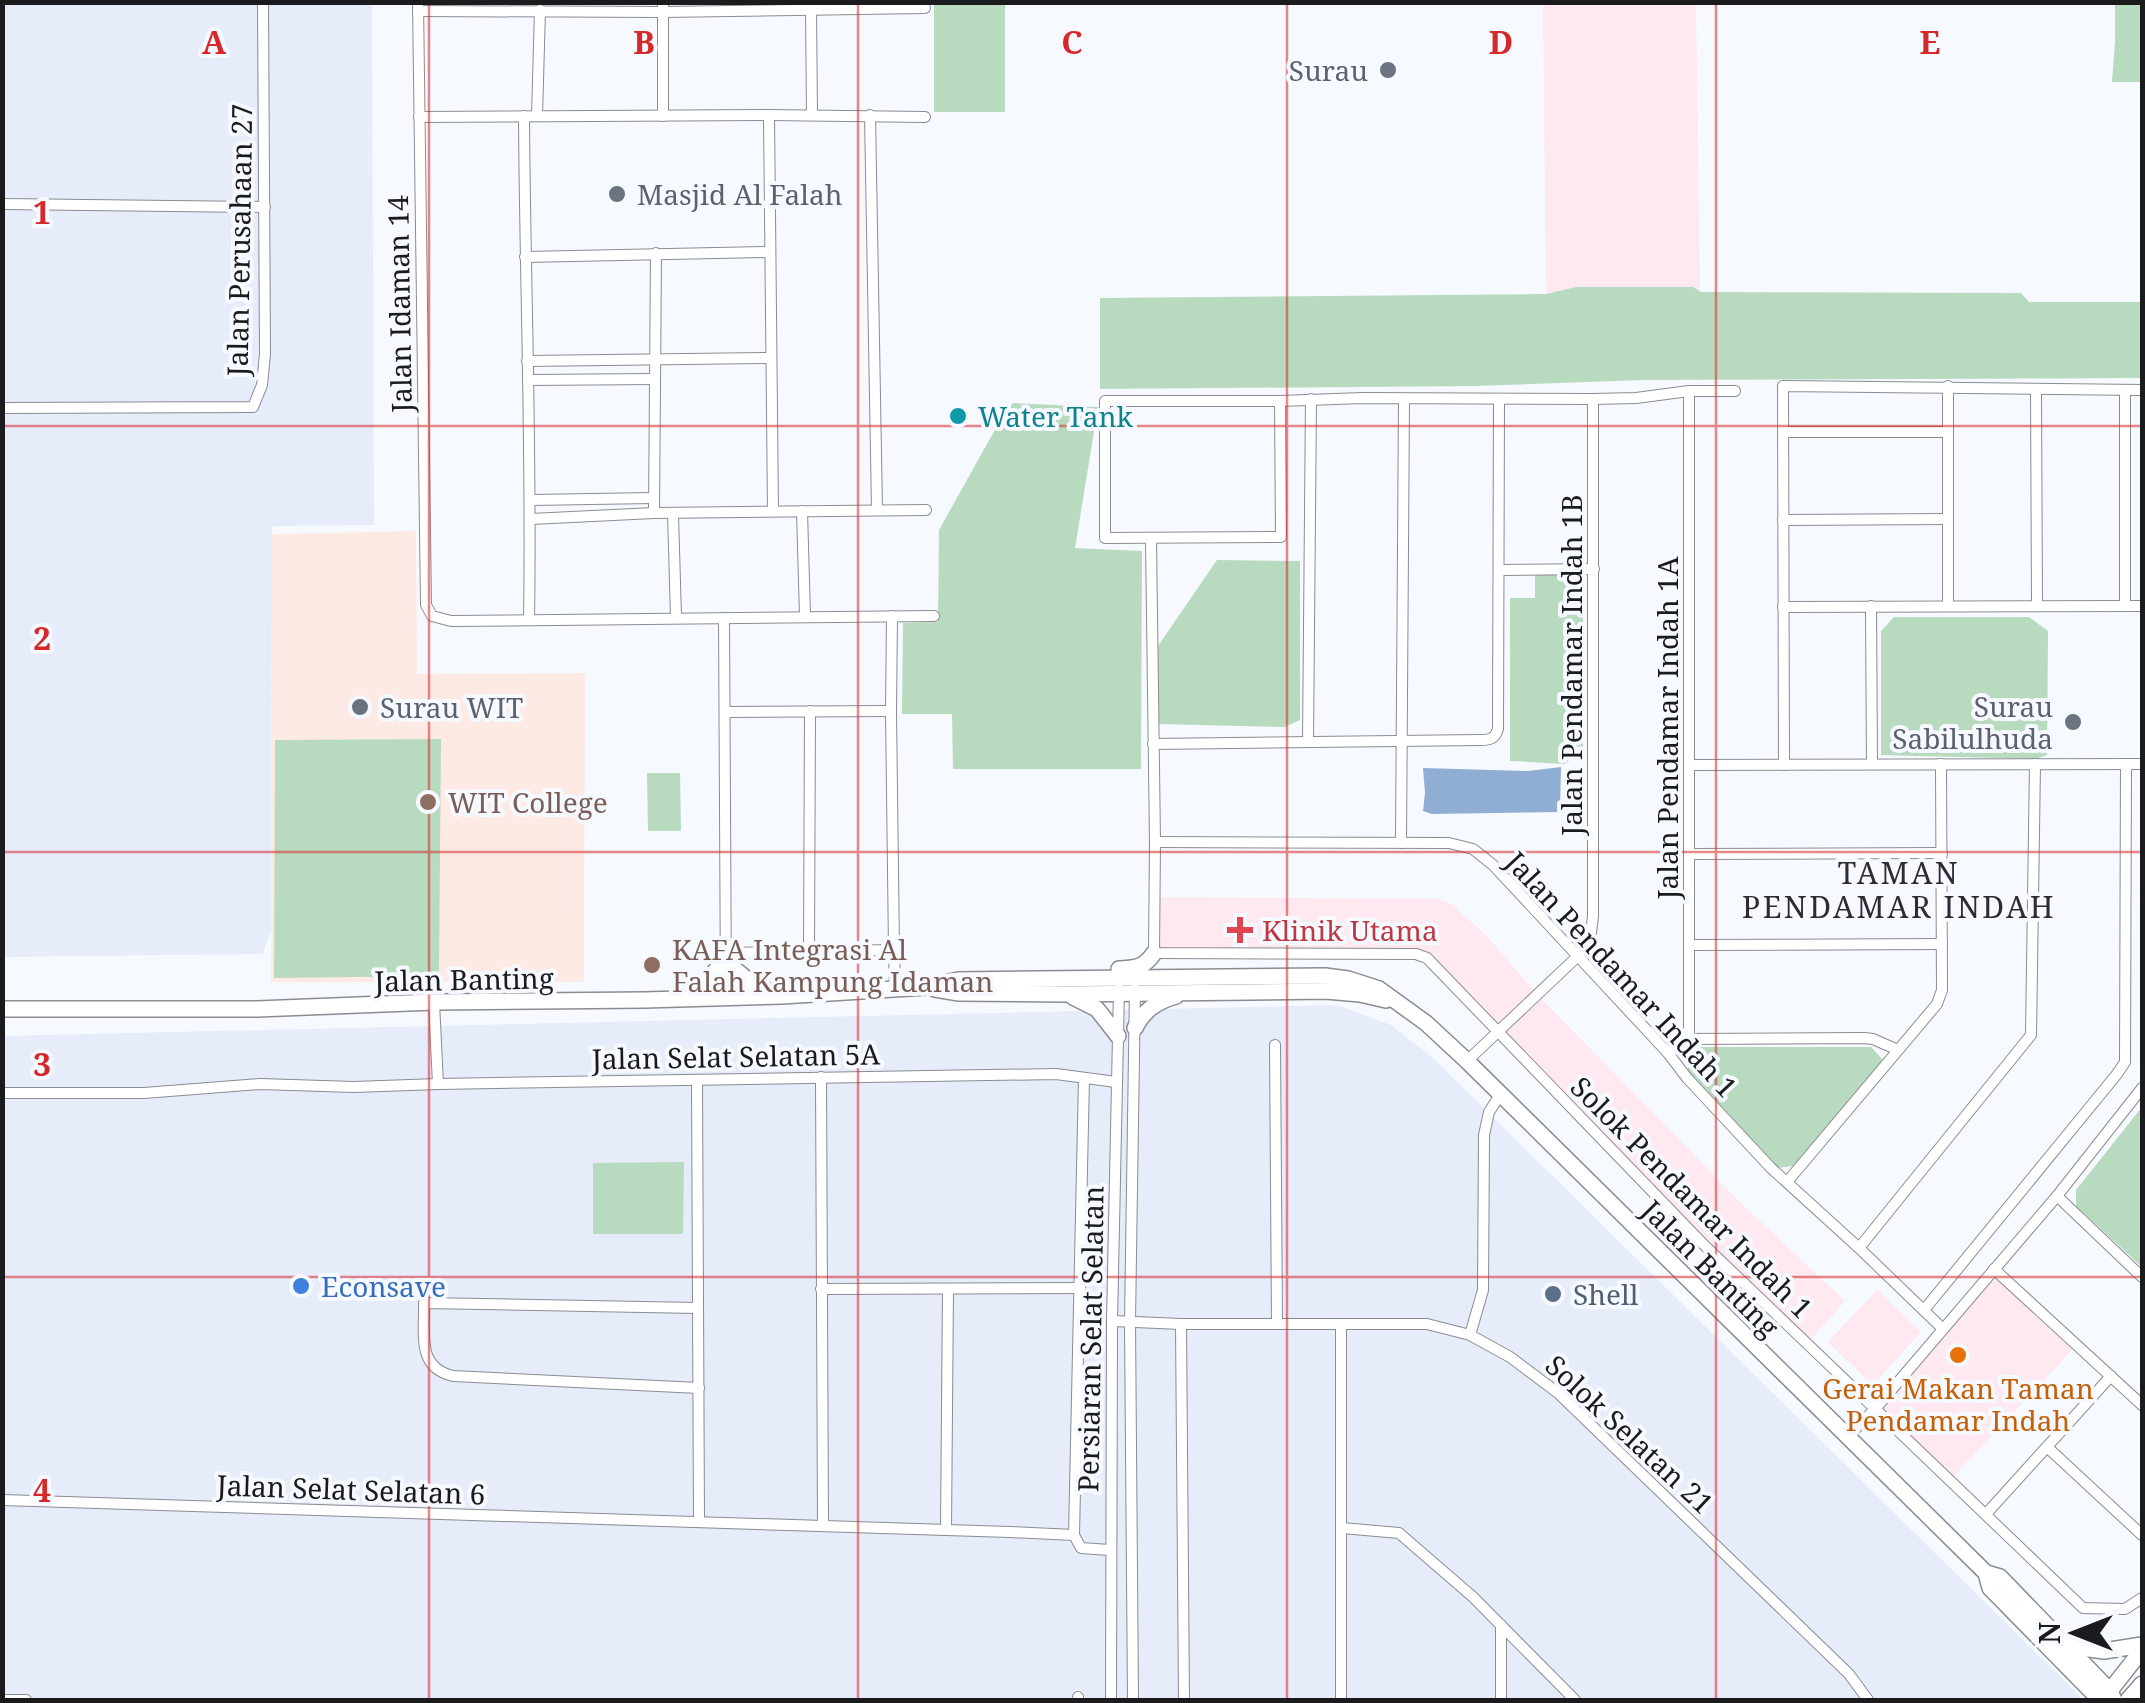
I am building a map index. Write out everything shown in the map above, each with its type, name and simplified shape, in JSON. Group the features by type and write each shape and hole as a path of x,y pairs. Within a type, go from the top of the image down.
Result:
{"main road":[{"path":"1118,1036 1097,1010 1067,986 1097,970 1138,968 1154,953"},
{"path":"691,998 726,958 754,985 782,996"},
{"name":"Jalan Banting","path":"2,1009 257,1008 782,996 926,988 958,980 1127,986 1325,976 1348,978 1379,988 1426,1023 1467,1061 1986,1574 1990,1588 2107,1698"},
{"name":"Jalan Banting","path":"1127,986 1189,992 1340,992 1397,1003"},
{"path":"1135,1028 1141,1015 1152,1006 1189,992"},
{"name":"Jalan Banting","path":"1986,1574 2000,1577 2066,1646 2107,1698"},
{"path":"2066,1646 2104,1651 2142,1648"},
{"path":"2107,1698 2142,1648"},
{"path":"2128,1700 2142,1684"}],"street":[{"name":"Jalan Perusahaan 27","path":"2,408 253,407 262,384 264,354 263,2"},
{"path":"418,7 925,8"},
{"name":"Jalan Idaman 14","path":"418,7 426,605 432,616 440,620 529,619"},
{"path":"663,7 663,116"},
{"path":"540,10 525,257 531,500 529,619 934,616"},
{"path":"811,10 812,115"},
{"path":"770,115 773,511"},
{"path":"870,115 876,510"},
{"path":"419,117 925,117"},
{"path":"2,204 264,207"},
{"path":"525,257 770,252"},
{"path":"654,514 656,253"},
{"path":"527,361 771,358"},
{"path":"528,380 655,379"},
{"path":"1784,765 1783,386 2142,390"},
{"path":"1948,386 1948,606"},
{"path":"2036,390 2037,606"},
{"path":"2124,390 2125,606"},
{"name":"Jalan Pendamar Indah 1A","path":"1689,391 1689,1039"},
{"path":"1280,401 1282,538 1105,538 1105,401 1593,399 1735,391"},
{"path":"1308,742 1311,399"},
{"name":"Jalan Pendamar Indah 1B","path":"1467,1061 1578,956 1591,932 1593,399"},
{"path":"1401,843 1404,400"},
{"path":"1153,744 1491,740 1496,736 1499,400"},
{"path":"1782,432 1948,432"},
{"path":"531,500 654,498"},
{"path":"531,519 926,510"},
{"path":"802,511 804,616"},
{"path":"673,514 676,617"},
{"path":"1783,520 1948,519"},
{"path":"1151,538 1154,953"},
{"path":"1500,570 1594,569"},
{"path":"1872,606 1872,764"},
{"path":"1783,607 2142,606"},
{"path":"892,616 895,990"},
{"path":"724,618 726,997"},
{"path":"726,712 891,710"},
{"path":"809,952 810,711"},
{"path":"1787,1182 1937,1004 1942,990 1941,764"},
{"path":"1859,1248 2031,1035 2035,764"},
{"path":"1924,1310 2125,1062 2126,764"},
{"path":"1689,765 2142,764"},
{"name":"Jalan Pendamar Indah 1","path":"1155,842 1450,843 1472,849 1578,956 1771,1168 1943,1329"},
{"path":"1689,854 1942,854"},
{"path":"1689,944 1942,944"},
{"path":"726,958 894,950"},
{"name":"Solok Pendamar Indah 1","path":"1154,953 1416,954 1427,958 1702,1243 2082,1608 2126,1609 2142,1598"},
{"name":"Persiaran Selat Selatan","path":"1127,986 1135,1028 1130,1322 1133,1700"},
{"name":"Persiaran Selat Selatan","path":"1111,1700 1116,1082 1118,1036 1127,986"},
{"path":"434,1002 438,1084"},
{"path":"1668,1053 1689,1039 1872,1038 1898,1050"},
{"path":"1275,1046 1276,1324"},
{"name":"Jalan Selat Selatan 5A","path":"2,1093 144,1093 260,1084 354,1088 1056,1074 1116,1082"},
{"path":"822,1077 823,1525"},
{"path":"1074,1536 1084,1078"},
{"path":"698,1080 699,1521"},
{"path":"1847,1437 2057,1196 2142,1088"},
{"path":"1470,1335 1484,1290 1484,1135 1489,1112 1500,1095"},
{"path":"2057,1196 2142,1277"},
{"path":"1994,1269 2142,1405"},
{"path":"946,1530 948,1288"},
{"path":"822,1290 1080,1288"},
{"path":"698,1308 424,1303 426,1358 439,1372 453,1376 698,1388"},
{"name":"Solok Selatan 21","path":"1112,1321 1427,1324 1470,1335 1510,1357 1558,1393 1850,1674 1868,1700"},
{"path":"1182,1324 1184,1700"},
{"path":"1340,1700 1341,1324"},
{"path":"1986,1514 2111,1376"},
{"path":"2047,1447 2142,1534"},
{"name":"Jalan Selat Selatan 6","path":"2,1500 946,1530 1074,1536 1081,1548 1110,1550"},
{"path":"1342,1528 1399,1533 1501,1625 1575,1700"},
{"path":"1501,1625 1501,1700"},
{"path":"2,1700 26,1700"}],"shaded area":[{"path":"2,3 372,4 374,525 272,526 271,930 263,954 3,957"},
{"path":"1543,3 1696,3 1700,292 1693,287 1576,287 1546,294"},
{"name":"WIT College","path":"416,531 417,674 585,673 584,982 271,982 272,534"},
{"path":"1159,897 1437,899 1450,903 1487,936 1535,992 1744,1206 1845,1301 1810,1340 1702,1237 1429,954 1158,948"},
{"path":"1337,1005 1391,1025 1432,1057 2081,1697 2079,1700 3,1700 3,1036"},
{"path":"1994,1275 2074,1348 1953,1477 1881,1409"},
{"path":"1877,1290 1921,1332 1873,1385 1828,1342"}],"green space":[{"path":"934,3 1005,3 1005,112 934,112"},
{"path":"2115,3 2142,3 2142,82 2112,82"},
{"path":"1576,287 1693,287 1701,292 2021,293 2029,302 2142,302 2142,378 1643,380 1475,386 1100,389 1100,298 1546,294"},
{"path":"1013,403 1098,407 1075,548 1142,551 1141,769 953,769 952,714 902,714 903,623 938,622 939,530"},
{"path":"1217,560 1300,561 1300,720 1285,727 1157,724 1158,646"},
{"path":"1535,572 1583,572 1583,749 1565,764 1510,761 1510,598 1535,598"},
{"path":"1894,617 2029,617 2048,631 2047,755 2036,759 1881,755 1881,631"},
{"path":"441,739 439,976 274,978 275,740"},
{"path":"647,773 680,773 681,831 648,831"},
{"path":"1698,1047 1871,1047 1883,1060 1794,1166 1776,1168 1686,1072"},
{"path":"2142,1107 2142,1267 2076,1206 2076,1190"},
{"path":"684,1162 683,1234 593,1234 593,1163"}],"water":[{"path":"1561,767 1560,812 1423,811 1423,768 1528,771"}],"place":[{"name":"Surau","path":"1388,70"},
{"name":"Masjid Al Falah","path":"617,194"},
{"name":"Water Tank","path":"958,416"},
{"name":"Surau WIT","path":"360,707"},
{"name":"Surau Sabilulhuda","path":"2073,722"},
{"name":"WIT College","path":"428,802"},
{"name":"Klinik Utama","path":"1240,930"},
{"name":"KAFA Integrasi Al Falah Kampung Idaman","path":"652,965"},
{"name":"Econsave","path":"301,1286"},
{"name":"Shell","path":"1553,1294"},
{"name":"Gerai Makan Taman Pendamar Indah","path":"1958,1355"}],"district":[{"name":"TAMAN PENDAMAR INDAH","path":"1899,889"}]}
